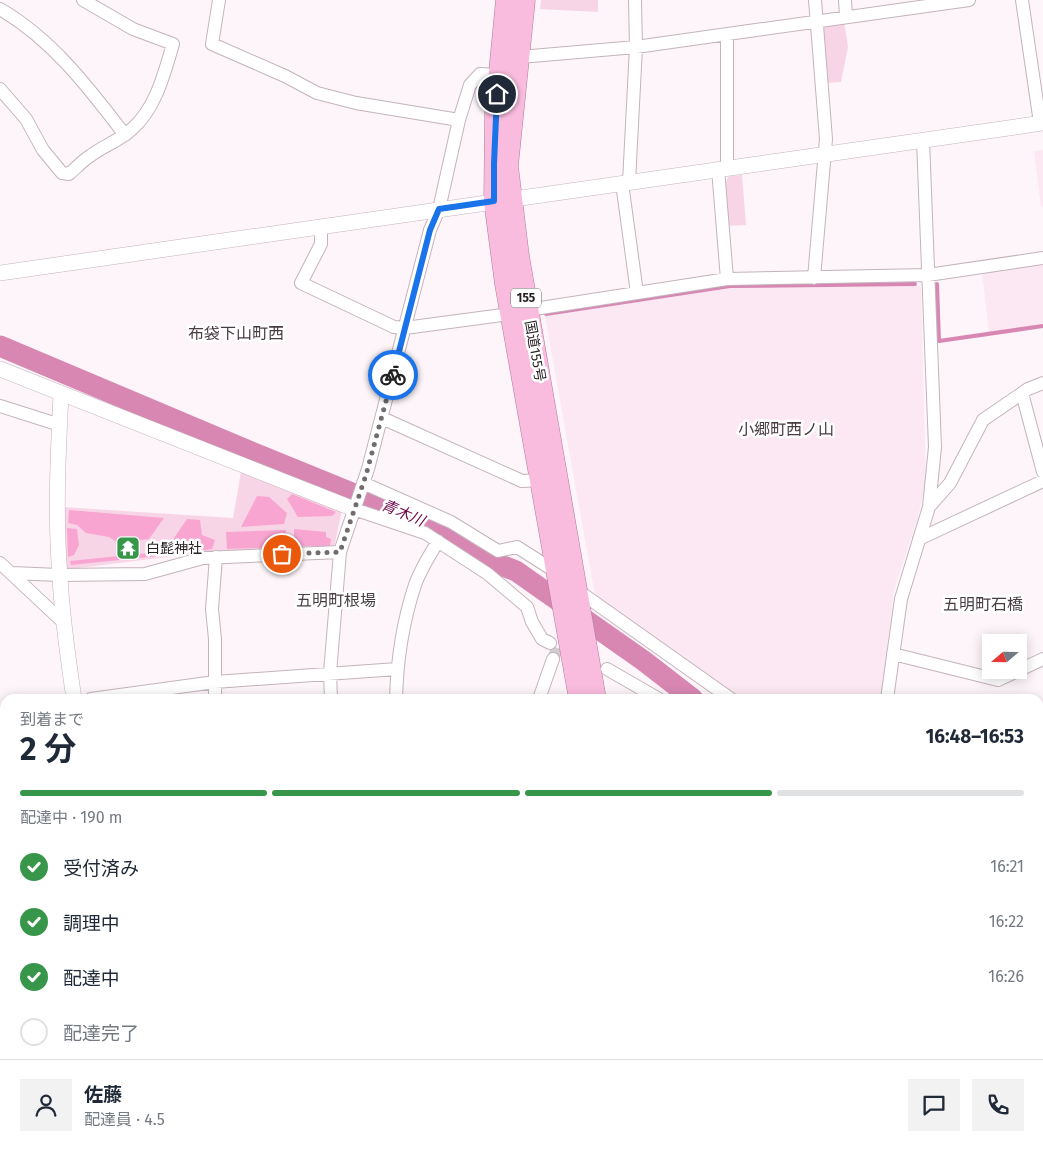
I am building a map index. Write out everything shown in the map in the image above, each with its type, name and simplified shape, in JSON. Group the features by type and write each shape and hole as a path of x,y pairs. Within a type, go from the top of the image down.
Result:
{"highway":[{"name":"国道155号","path":"506,0 495,113 503,200 519,256 520,312 541,480 578,694"},
{"name":"国道155号","path":"503,200 525,0"},
{"name":"国道155号","path":"520,312 577,592 595,694"}],"street":[{"path":"0,89 26,118 43,150 62,173 69,174 90,156 116,142 138,122 153,101 163,79 173,44 133,29 83,0"},
{"path":"219,0 212,44 285,76 317,93 356,103 459,120"},
{"path":"634,0 636,47 626,183 637,293"},
{"path":"814,278 826,154 815,0"},
{"path":"845,0 846,18"},
{"path":"520,56 636,47 969,0"},
{"path":"0,273 1042,123 1022,0"},
{"path":"0,9 24,24 52,49 92,93 125,134"},
{"path":"727,34 722,169 727,279"},
{"path":"331,694 330,672 340,552 382,418 404,328 430,230 439,209 459,120 470,85 480,74 498,75"},
{"path":"888,694 901,599 930,506 935,447 922,140"},
{"path":"321,226 321,244 301,283 394,327 404,328 520,312 727,279 928,275 1043,258"},
{"path":"0,369 425,533 488,574 527,607 532,622 542,639 550,643"},
{"path":"930,506 950,483 983,420 1022,393 1043,383"},
{"path":"919,540 1042,480 1022,393"},
{"path":"61,394 57,500 60,575 63,622 73,694"},
{"path":"0,406 60,426"},
{"path":"382,418 522,481 541,480"},
{"path":"362,485 451,522 498,551 517,547 558,577"},
{"path":"396,694 397,669 405,626 416,584 438,541"},
{"path":"12,573 60,575 144,574 203,558 340,552"},
{"path":"215,694 215,639 212,609 216,557"},
{"path":"0,563 63,622"},
{"path":"577,592 724,694"},
{"path":"893,654 998,680 1043,659"},
{"path":"541,694 553,659"},
{"path":"128,694 216,682 330,672 397,669"},
{"path":"607,669 650,694"}],"shaded area":[{"path":"541,0 598,0 598,12 540,9"},
{"path":"844,21 848,47 841,82 825,83 820,27"},
{"path":"1043,150 1043,206 1041,207 1034,151"},
{"path":"742,175 746,225 727,226 724,185 729,176"},
{"path":"1043,263 1043,325 989,333 982,271"},
{"path":"916,285 921,287 926,482 918,517 894,590 882,694 729,694 596,601 545,316 730,287"},
{"path":"241,472 342,510 334,548 207,552 63,570 62,507 233,518"},
{"path":"292,494 336,512 332,516 298,517 287,499"},
{"path":"257,496 269,497 287,513 284,524 241,527"},
{"path":"69,510 164,518 149,539 118,543 109,537 86,533 77,525 68,523"},
{"path":"187,519 200,520 202,535 215,540 212,549 168,555 163,554"},
{"path":"67,528 77,529 79,545 74,555 68,557"},
{"path":"294,529 326,532 326,537 331,539 330,546 294,546"},
{"path":"286,530 286,547 227,549 226,532"},
{"path":"158,552 158,556 71,565 70,561"}],"waterway":[{"path":"546,314 730,286 915,284"},
{"path":"937,284 939,341 1043,326"},
{"name":"青木川","path":"0,346 445,531 493,562 516,571 644,661 687,694"}],"tunnel":[{"path":"553,659 558,646"}],"way so far":[{"path":"282,554 340,552 366,475 393,375"}],"place":[{"name":"白髭神社","path":"128,548"}],"district":[{"name":"布袋下山町西","path":"236,333"},
{"name":"小郷町西ノ山","path":"786,429"},
{"name":"五明町根場","path":"336,600"},
{"name":"五明町石橋","path":"983,604"}],"route":[{"path":"393,375 430,230 439,209 494,201 497,94"}]}
